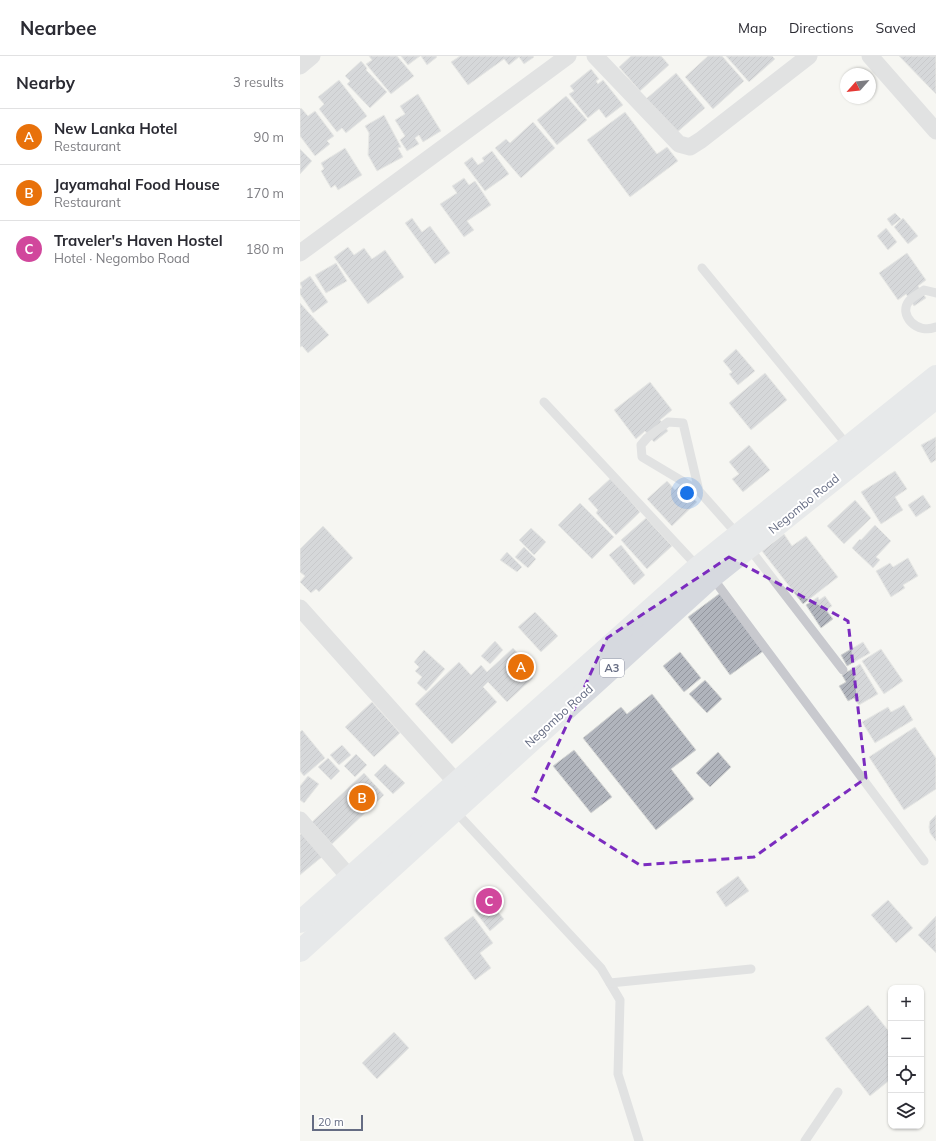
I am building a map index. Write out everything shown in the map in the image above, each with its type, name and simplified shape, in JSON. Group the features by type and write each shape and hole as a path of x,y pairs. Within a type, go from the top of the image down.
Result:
{"highway":[{"name":"Negombo Road","path":"743,542 848,446 936,376"},
{"name":"Negombo Road","path":"300,922 357,886 461,797 705,572 936,398"},
{"name":"Negombo Road","path":"300,952 357,886"}],"street":[{"path":"300,66 312,56"},
{"path":"300,253 568,56"},
{"path":"595,56 679,144 690,147 809,56"},
{"path":"870,56 936,131"},
{"path":"300,608 461,797"},
{"path":"300,820 357,886"}],"lane":[{"path":"702,268 848,446"},
{"path":"936,293 924,290 908,301 906,308 908,318 918,328 929,330 936,327"},
{"path":"544,402 705,572 924,861"},
{"path":"699,491 683,423 668,422 644,442 642,445 642,457 699,491 743,542 843,670"},
{"path":"461,797 601,968 620,1000 618,1074 639,1141"},
{"path":"610,983 678,975 751,969"},
{"path":"806,1141 838,1092"}],"highlighted area":[{"path":"729,557 848,621 866,778 754,857 640,865 533,798 607,638"}],"building":[{"path":"369,56 397,56 414,76 391,94 366,64 372,60"},
{"path":"401,56 420,56 408,65"},
{"path":"421,56 436,56 437,57 427,65"},
{"path":"460,56 534,57 524,64 519,57 509,65 504,59 468,85 451,62"},
{"path":"631,56 661,56 669,65 640,91 619,67"},
{"path":"708,56 722,56 744,81 713,109 685,77"},
{"path":"726,56 772,56 775,59 749,82"},
{"path":"899,56 936,56 936,94"},
{"path":"361,61 367,68 366,70 387,92 370,108 347,84 350,81 345,76"},
{"path":"591,69 599,79 596,81 598,84 603,80 623,105 606,118 599,109 588,118 569,94 574,91 570,86"},
{"path":"676,73 705,108 675,134 646,99"},
{"path":"339,80 367,116 346,133 342,128 337,132 319,109 324,104 318,97"},
{"path":"418,94 441,131 423,142 419,135 415,138 419,144 407,151 400,140 405,136 395,120 405,114 400,106"},
{"path":"566,96 587,120 557,145 537,120"},
{"path":"301,108 308,116 315,111 334,136 327,141 330,144 315,156 300,136"},
{"path":"625,112 657,154 667,147 678,161 630,197 587,140"},
{"path":"384,115 401,147 398,148 403,157 377,171 368,155 369,133 365,126"},
{"path":"533,122 555,148 521,178 495,148 506,139 510,143"},
{"path":"345,148 362,175 338,190 335,185 331,188 321,171 324,169 321,163"},
{"path":"300,149 312,161 300,174"},
{"path":"492,151 509,174 485,191 464,163 472,157 478,165 484,161 482,158"},
{"path":"464,178 469,185 475,181 491,205 467,221 474,230 464,237 440,204 457,193 452,186"},
{"path":"895,213 901,219 892,226 887,219"},
{"path":"412,218 422,232 430,226 450,253 435,264 405,223"},
{"path":"903,218 918,236 908,244 894,227"},
{"path":"886,228 897,242 888,250 877,236"},
{"path":"348,247 354,255 364,248 372,259 385,250 404,277 368,304 334,257"},
{"path":"907,253 926,280 918,286 926,298 914,306 906,294 898,300 879,273"},
{"path":"336,263 347,281 326,293 315,275"},
{"path":"310,276 328,302 313,313 300,294 300,289 302,288 300,283"},
{"path":"300,303 329,335 308,353 302,346 300,347"},
{"path":"736,349 755,371 738,385 729,374 732,372 723,361"},
{"path":"765,373 787,400 751,430 729,403"},
{"path":"650,382 672,410 660,420 668,431 654,442 645,431 636,439 614,410"},
{"path":"936,437 936,460 931,463 921,445"},
{"path":"749,445 770,470 743,492 732,479 739,474 729,462"},
{"path":"895,471 907,489 895,497 903,510 881,524 861,492"},
{"path":"611,478 640,512 616,535 596,513 598,510 588,499"},
{"path":"667,481 675,490 681,484 697,502 672,526 647,499"},
{"path":"923,495 931,507 916,517 908,505"},
{"path":"855,500 871,518 844,544 827,526"},
{"path":"580,503 614,537 592,559 558,525"},
{"path":"646,518 672,546 647,569 621,540"},
{"path":"875,525 891,541 876,557 880,560 873,568 852,548"},
{"path":"323,526 353,558 319,592 316,589 311,593 300,582 305,576 300,572 300,549"},
{"path":"531,528 546,542 534,555 519,540"},
{"path":"784,534 792,546 806,536 838,577 803,604 762,551"},
{"path":"621,545 645,575 634,585 609,555"},
{"path":"524,547 536,559 528,568 515,557"},
{"path":"507,552 522,567 517,572 500,560"},
{"path":"908,558 918,576 903,585 905,588 891,597 876,571 890,563 893,567"},
{"path":"723,591 765,650 730,675 688,617"},
{"path":"825,596 832,606 826,610 833,619 821,628 806,605 818,597 819,600"},
{"path":"535,612 558,636 541,652 518,627"},
{"path":"495,641 503,650 490,664 481,656"},
{"path":"863,642 870,653 847,666 841,655"},
{"path":"513,648 531,667 526,671 533,678 507,702 488,682 483,687 497,702 452,744 415,704 459,662 471,675 481,665 487,672"},
{"path":"881,649 903,681 884,694 862,661"},
{"path":"424,650 445,669 426,691 417,683 422,677 415,671 419,667 414,662"},
{"path":"680,652 701,678 684,692 663,666"},
{"path":"860,664 878,694 859,705 854,698 848,701 839,686 846,682 842,675"},
{"path":"705,680 722,699 707,713 689,694"},
{"path":"652,694 696,750 671,769 694,799 656,830 583,738 621,707 627,714"},
{"path":"372,702 400,733 374,757 345,727"},
{"path":"904,705 913,720 875,743 862,722 888,707 891,712"},
{"path":"915,727 936,758 936,789 904,810 869,757"},
{"path":"302,730 325,758 304,776 300,771 300,732"},
{"path":"342,745 351,755 339,765 330,755"},
{"path":"574,750 612,797 591,813 553,766"},
{"path":"718,752 731,767 710,787 696,773"},
{"path":"356,754 367,765 355,777 344,766"},
{"path":"328,758 340,771 331,780 318,767"},
{"path":"385,764 405,783 393,794 374,775"},
{"path":"364,773 384,795 332,844 312,822"},
{"path":"308,776 319,784 304,803 300,800 300,786"},
{"path":"936,815 936,841 930,833 929,827 930,821"},
{"path":"303,832 323,856 300,875 300,835"},
{"path":"738,876 749,891 726,907 716,892"},
{"path":"487,899 504,919 490,931 474,910"},
{"path":"888,900 913,928 896,943 871,915"},
{"path":"473,916 493,943 480,953 491,968 475,980 444,938"},
{"path":"936,916 936,953 918,935"},
{"path":"868,1005 888,1030 888,1081 870,1096 825,1038"},
{"path":"394,1032 409,1048 377,1079 362,1063"}],"place":[{"name":"New Lanka Hotel","path":"521,667"},
{"name":"Jayamahal Food House","path":"362,798"},
{"name":"Traveler's Haven Hostel","path":"489,901"}]}
